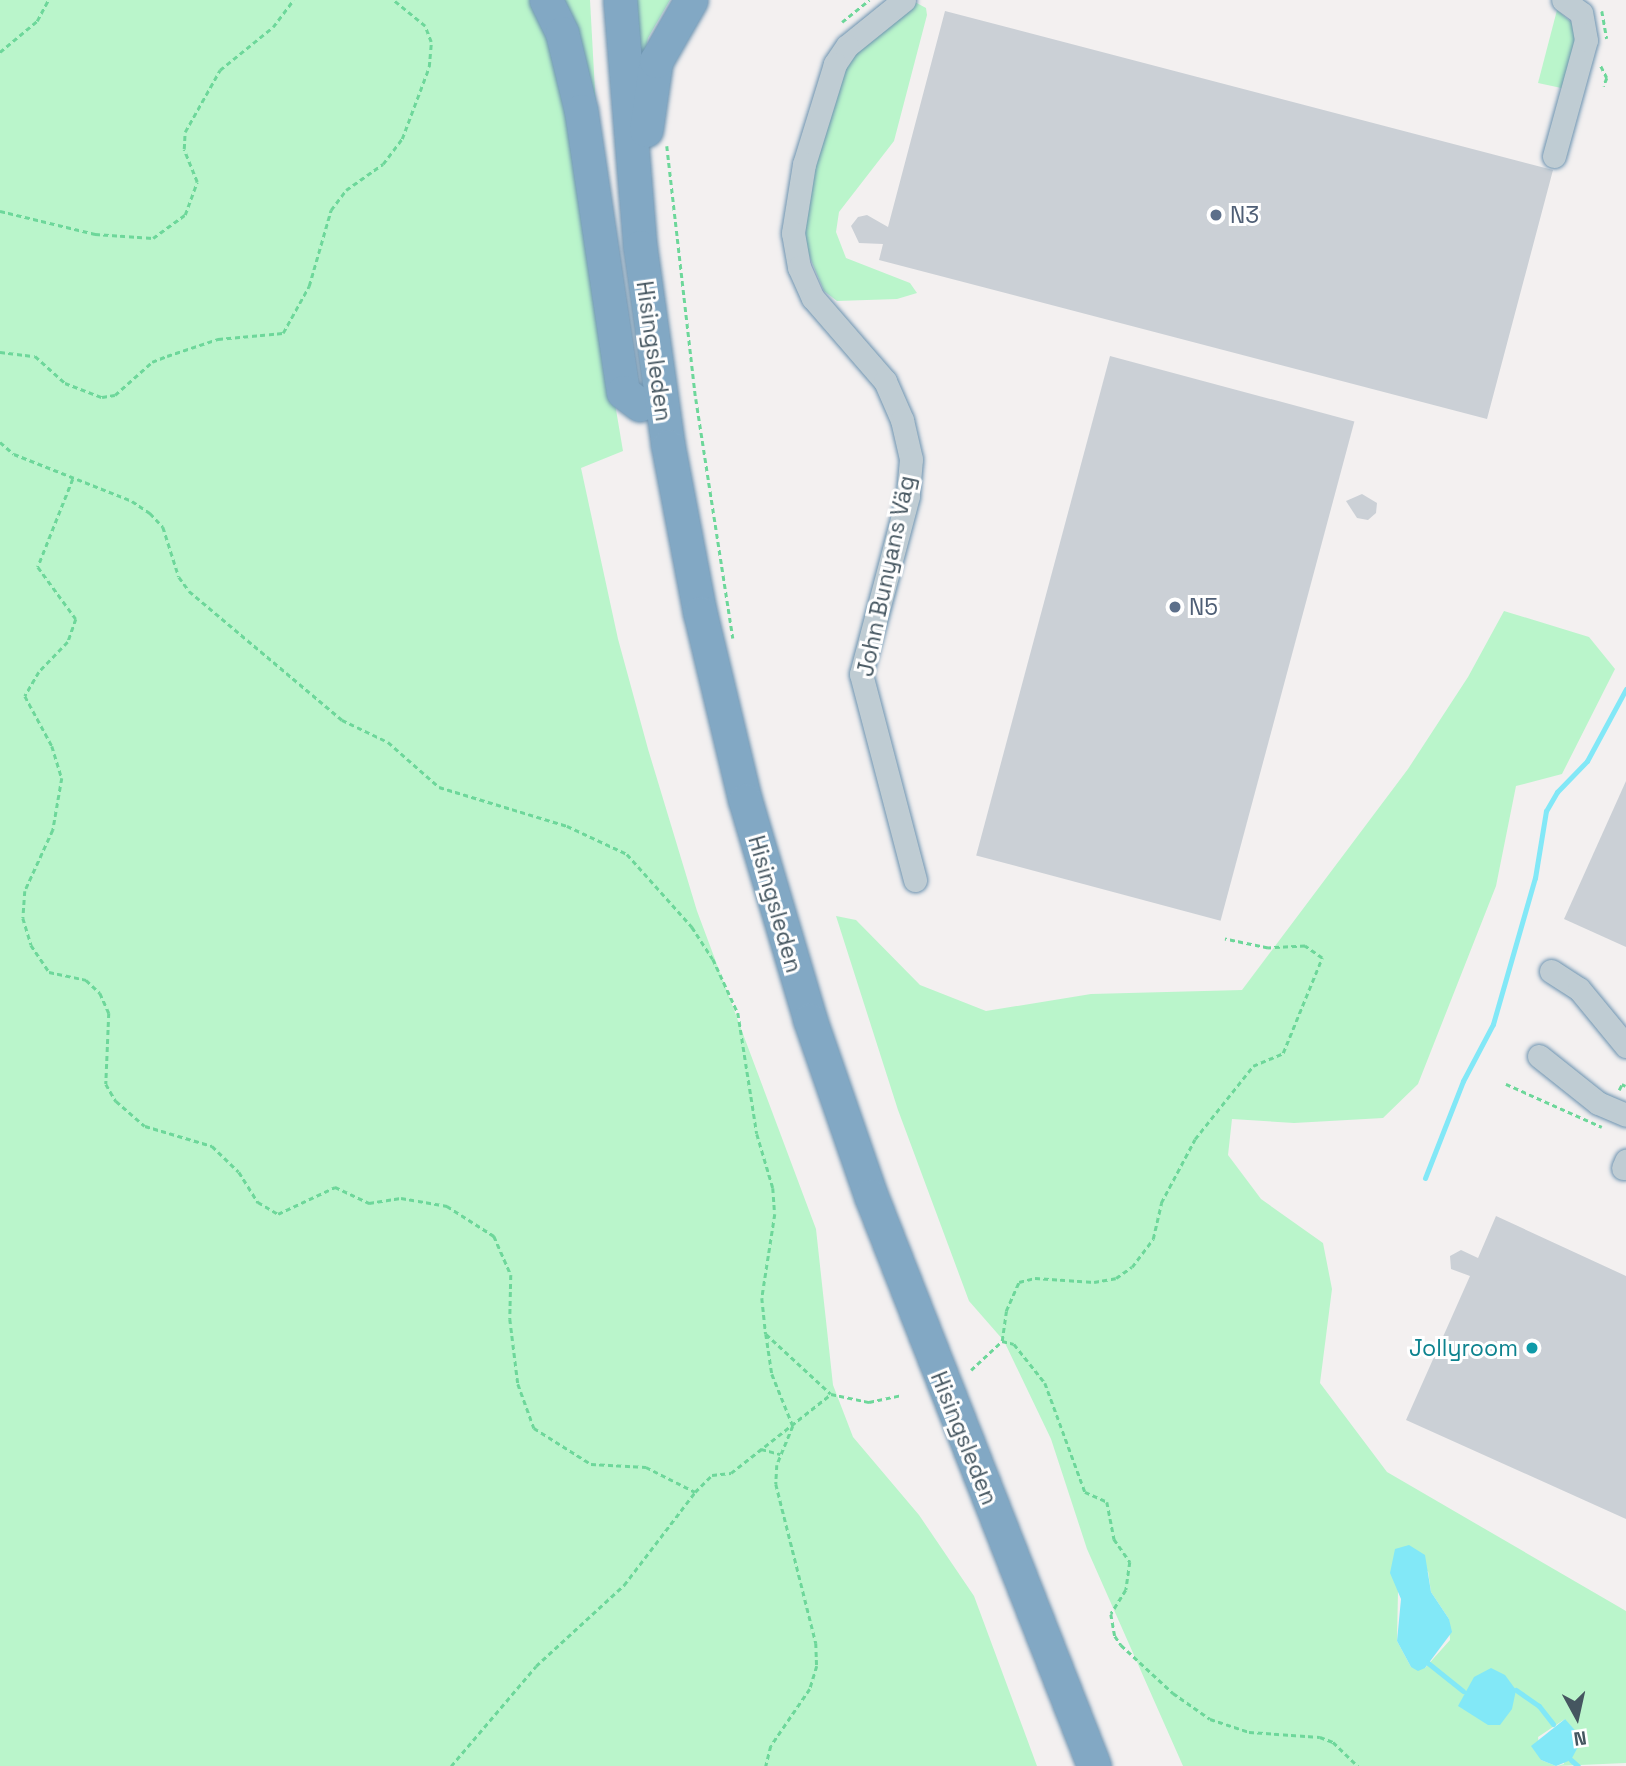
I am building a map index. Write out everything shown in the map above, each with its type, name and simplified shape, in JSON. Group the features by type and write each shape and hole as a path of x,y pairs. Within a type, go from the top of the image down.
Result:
{"highway":[{"path":"546,0 562,33 581,111 623,391 640,405"},
{"name":"Hisingsleden","path":"599,0 611,178 640,405 694,690 765,950 881,1285 1071,1766"},
{"name":"Hisingsleden","path":"621,0 640,247 686,545 766,877 880,1222 1094,1766"},
{"path":"640,247 653,231 646,152 651,78 666,39 691,0"}],"lane":[{"name":"John Bunyans Väg","path":"904,0 848,46 835,64 804,164 793,233 799,267 813,298 885,382 902,420 911,459 908,496 861,674 915,880"},
{"path":"1554,156 1587,31 1581,13 1563,0"},
{"path":"1551,971 1579,989 1626,1046"},
{"path":"1539,1056 1598,1102 1626,1115"}],"path":[{"path":"0,52 37,21 48,0"},
{"path":"0,211 95,234 153,238 186,215 197,182 184,149 185,132 220,70 273,27 293,0"},
{"path":"0,352 35,356 65,383 102,397 115,395 152,362 167,356 218,339 283,333 309,286 331,210 346,190 383,164 402,139 429,67 431,42 425,26 393,0"},
{"path":"836,27 869,0"},
{"path":"667,142 676,250 733,639"},
{"path":"0,442 14,454 132,501 150,513 163,527 179,577 189,592 342,720 388,742 439,787 602,839 627,854 692,927 713,959 738,1013 757,1134 773,1188 775,1214 762,1298 772,1374 793,1426 780,1454 779,1502 816,1643 817,1666 810,1689 771,1746 766,1766"},
{"path":"73,479 38,567 76,619 68,642 38,672 25,696 52,746 62,778 53,830 25,891 23,918 31,944 49,972 86,980 100,993 109,1013 106,1084 116,1101 145,1126 212,1146 239,1172 258,1202 278,1214 335,1186 369,1203 401,1198 447,1206 494,1236 511,1275 510,1319 518,1384 534,1427 591,1464 646,1467 695,1492"},
{"path":"971,1370 1002,1341 1006,1311 1019,1282 1035,1278 1094,1282 1116,1278 1132,1267 1153,1239 1161,1203 1195,1139 1253,1066 1283,1053 1322,958 1305,946 1268,948 1224,939"},
{"path":"766,1334 831,1394 869,1402 901,1395"},
{"path":"1002,1341 1014,1344 1045,1383 1085,1492 1107,1502 1114,1539 1130,1562 1126,1590 1111,1614 1115,1636 1121,1644 1173,1693 1210,1719 1249,1732 1333,1742 1357,1766"},
{"path":"451,1766 536,1666 624,1585 695,1492 712,1475 731,1473 831,1394"},
{"path":"761,1449 780,1454"}],"green space":[{"path":"0,0 535,0 551,24 623,451 581,468 618,639 648,749 697,911 816,1229 833,1385 853,1437 919,1515 974,1596 1037,1766 0,1766"},
{"path":"555,0 590,0 597,128"},
{"path":"631,0 670,0 648,38 640,83"},
{"path":"913,1 926,8 927,15 894,141 839,212 836,232 846,258 910,283 917,293 897,299 837,301 824,291 808,253 804,238 806,199 843,60"},
{"path":"1557,10 1578,28 1566,89 1538,83"},
{"path":"1504,611 1589,637 1615,669 1562,774 1516,786 1496,886 1418,1084 1383,1118 1294,1123 1232,1119 1228,1155 1261,1199 1323,1243 1332,1289 1320,1383 1387,1472 1626,1611 1626,1763 1557,1766 1564,1764 1565,1719 1538,1737 1541,1760 1556,1766 1183,1766 1087,1549 1051,1439 1004,1341 969,1301 898,1110 836,916 856,920 920,985 986,1011 1091,994 1242,990 1408,769 1468,677","holes":["1428,1571 1431,1592 1449,1619 1450,1640 1425,1668 1411,1667 1397,1641 1398,1591"]}],"water":[{"path":"1409,1545 1425,1555 1431,1592 1449,1619 1452,1632 1425,1668 1418,1671 1411,1667 1397,1641 1401,1599 1390,1573 1395,1549"},
{"path":"1491,1668 1505,1675 1516,1690 1512,1709 1500,1725 1488,1725 1458,1706 1474,1677"},
{"path":"1565,1719 1580,1736 1580,1743 1571,1760 1556,1766 1541,1760 1531,1746"}],"building":[{"name":"N3","path":"945,11 1553,170 1487,419 879,260 883,244 859,243 851,226 858,217 867,215 888,227"},
{"name":"N5","path":"1110,356 1354,421 1221,921 976,855"},
{"path":"1362,494 1377,503 1376,513 1368,520 1357,518 1346,501"},
{"path":"1626,781 1626,947 1564,919"},
{"name":"Jollyroom","path":"1496,1216 1626,1276 1626,1519 1406,1420 1470,1276 1451,1269 1450,1256 1461,1250 1478,1258"}],"waterway":[{"path":"1425,1178 1463,1081 1493,1024 1535,878 1546,811 1557,792 1587,761 1626,689"},
{"path":"1428,1663 1463,1691"},
{"path":"1516,1690 1539,1706 1553,1724"},
{"path":"1571,1760 1578,1766"}],"place":[{"name":"N3","path":"1216,215"},
{"name":"N5","path":"1175,607"},
{"name":"Jollyroom","path":"1532,1348"}]}
